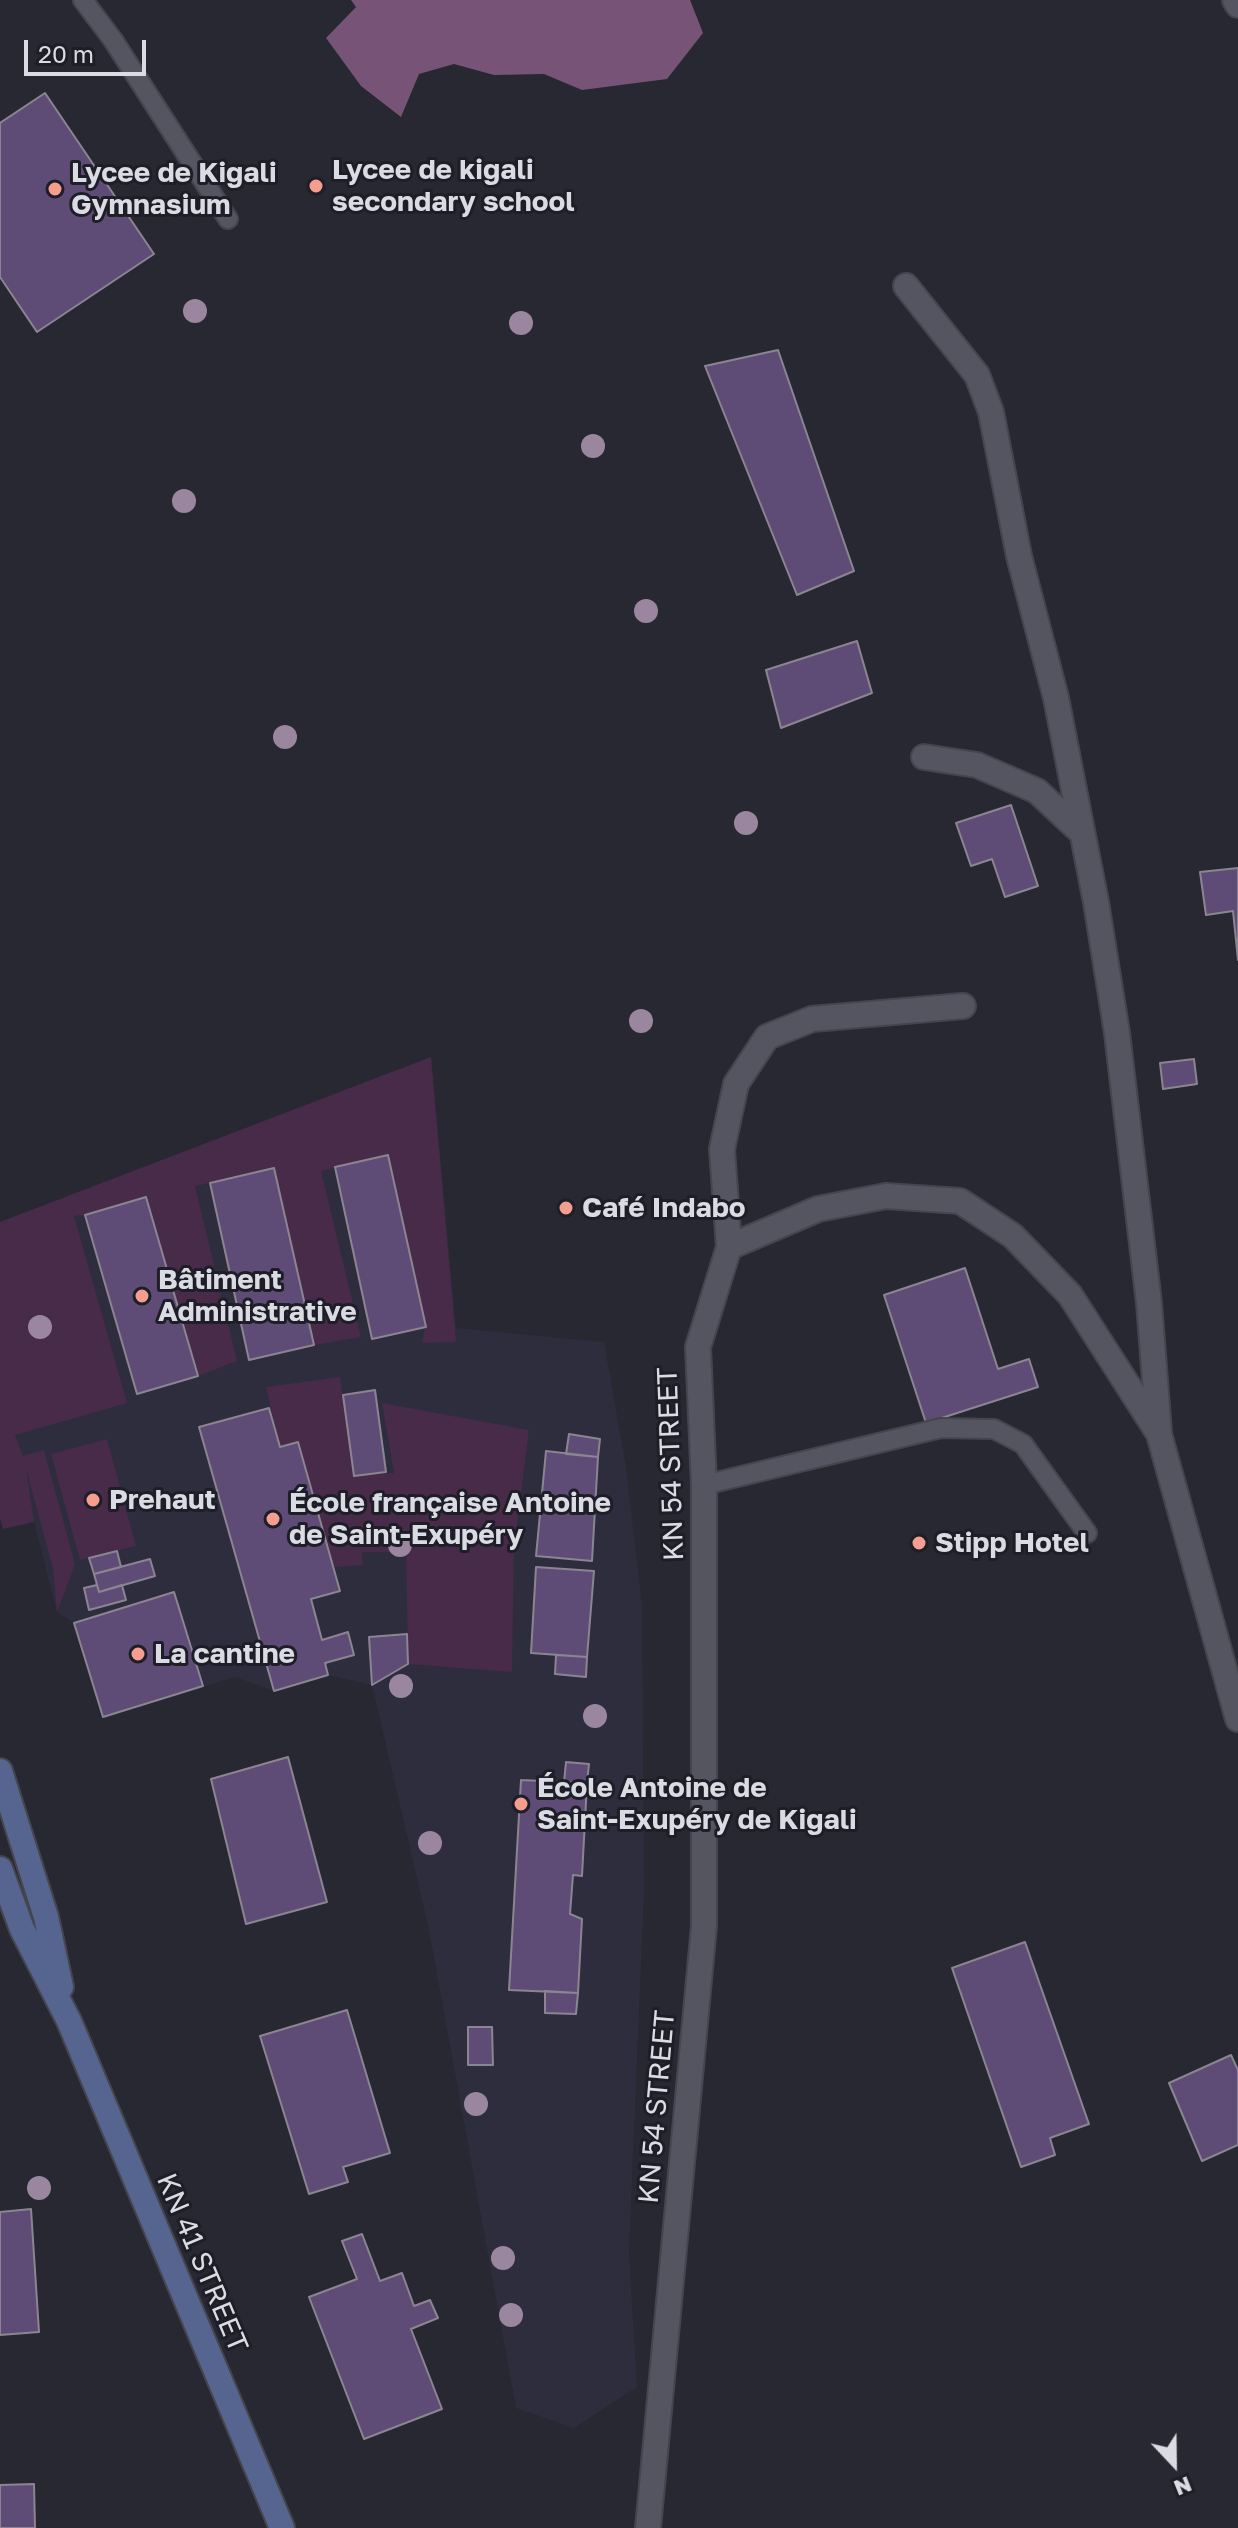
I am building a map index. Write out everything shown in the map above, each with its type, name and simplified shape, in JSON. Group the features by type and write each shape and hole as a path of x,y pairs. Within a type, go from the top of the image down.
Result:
{"main road":[{"name":"KN 41 STREET","path":"0,1771 46,1917 69,2021"},
{"name":"KN 41 STREET","path":"0,1869 22,1929 69,2021 282,2528"}],"street":[{"path":"1235,0 1238,5"},
{"path":"906,286 977,375 991,412 1019,556 1056,698 1117,1033 1149,1303 1159,1434 1238,1719"},
{"path":"924,757 977,765 1037,791 1082,833"},
{"path":"963,1006 812,1019 767,1037 736,1084 722,1149 729,1247 818,1209 886,1196 960,1201 1013,1236 1070,1295 1159,1434"},
{"name":"KN 54 STREET","path":"648,2528 704,1926 704,1485 698,1347 729,1247"}],"lane":[{"path":"83,0 113,40 228,219"},
{"path":"704,1485 941,1428 994,1429 1023,1444 1087,1533"}],"shaded area":[{"path":"351,0 690,0 703,33 667,79 582,90 544,74 494,75 454,64 419,74 401,117 361,86 326,38 356,7"},
{"name":"École Antoine de Saint-Exupéry de Kigali","path":"431,1057 456,1328 604,1342 626,1467 642,1606 644,1891 629,2253 637,2387 574,2428 516,2408 429,1930 372,1685 328,1675 274,1691 235,1677 103,1717 74,1623 57,1612 34,1522 3,1529 0,1520 0,1222"},
{"path":"431,1057 456,1342 422,1343 425,1327 388,1155 321,1171 361,1337 314,1345 274,1169 195,1186 237,1361 198,1376 146,1198 74,1216 127,1403 15,1435 23,1456 44,1450 75,1564 57,1612 53,1569 26,1468 34,1522 3,1529 0,1518 0,1222"},
{"path":"340,1377 354,1476 394,1473 382,1403 529,1430 514,1548 512,1672 408,1664 406,1552 362,1552 363,1565 323,1568 298,1442 280,1447 266,1387"},
{"name":"Prehaut","path":"107,1439 136,1546 80,1560 51,1454"}],"building":[{"name":"Lycee de Kigali Gymnasium","path":"45,93 154,254 37,332 0,277 0,123"},
{"path":"778,350 854,571 797,595 705,366"},
{"path":"857,641 872,693 781,728 766,670"},
{"path":"1011,805 1038,886 1005,897 992,859 971,866 956,823"},
{"path":"1238,868 1238,960 1233,911 1206,915 1200,872"},
{"path":"1194,1059 1197,1084 1163,1089 1160,1063"},
{"path":"388,1155 426,1327 372,1339 335,1167"},
{"path":"274,1168 314,1345 249,1360 210,1183"},
{"name":"Bâtiment Administrative","path":"146,1197 198,1376 137,1394 85,1215"},
{"path":"965,1268 998,1369 1029,1359 1038,1387 926,1423 884,1295"},
{"path":"375,1390 386,1472 354,1476 343,1395"},
{"name":"École française Antoine de Saint-Exupéry","path":"269,1408 280,1447 298,1442 340,1591 311,1599 322,1640 348,1632 354,1655 325,1663 328,1675 274,1691 199,1427"},
{"path":"569,1434 600,1439 598,1457 566,1454"},
{"path":"546,1451 598,1457 592,1561 536,1556"},
{"path":"117,1551 121,1567 94,1574 89,1558"},
{"path":"150,1559 155,1576 99,1592 94,1574"},
{"path":"536,1567 594,1571 587,1657 531,1653"},
{"path":"97,1585 99,1592 122,1585 126,1600 89,1610 84,1588"},
{"name":"La cantine","path":"174,1592 203,1686 103,1717 74,1623"},
{"path":"407,1634 408,1664 372,1685 369,1637"},
{"path":"556,1655 587,1657 586,1677 555,1674"},
{"path":"288,1757 327,1902 246,1924 211,1779"},
{"path":"566,1762 589,1764 587,1783 564,1782"},
{"path":"521,1780 587,1783 582,1876 573,1875 570,1914 582,1919 578,1993 509,1990"},
{"path":"1025,1942 1089,2124 1050,2138 1055,2155 1021,2167 952,1968"},
{"path":"545,1991 578,1993 576,2014 545,2013"},
{"path":"347,2010 390,2153 343,2167 348,2182 309,2194 260,2036"},
{"path":"468,2027 492,2027 493,2065 468,2065"},
{"path":"1231,2055 1238,2070 1238,2145 1202,2161 1169,2083"},
{"path":"31,2209 39,2332 0,2335 0,2212"},
{"path":"362,2234 380,2281 402,2273 414,2306 430,2300 438,2318 411,2329 442,2409 364,2439 309,2297 357,2279 342,2241"},
{"path":"34,2484 35,2528 0,2528 0,2485"}],"place":[{"name":"Lycee de kigali secondary school","path":"316,186"},
{"name":"Lycee de Kigali Gymnasium","path":"55,189"},
{"name":"Café Indabo","path":"566,1208"},
{"name":"Bâtiment Administrative","path":"142,1296"},
{"name":"Prehaut","path":"93,1500"},
{"name":"École française Antoine de Saint-Exupéry","path":"273,1519"},
{"name":"Stipp Hotel","path":"919,1543"},
{"name":"La cantine","path":"138,1654"},
{"name":"École Antoine de Saint-Exupéry de Kigali","path":"521,1804"}]}
